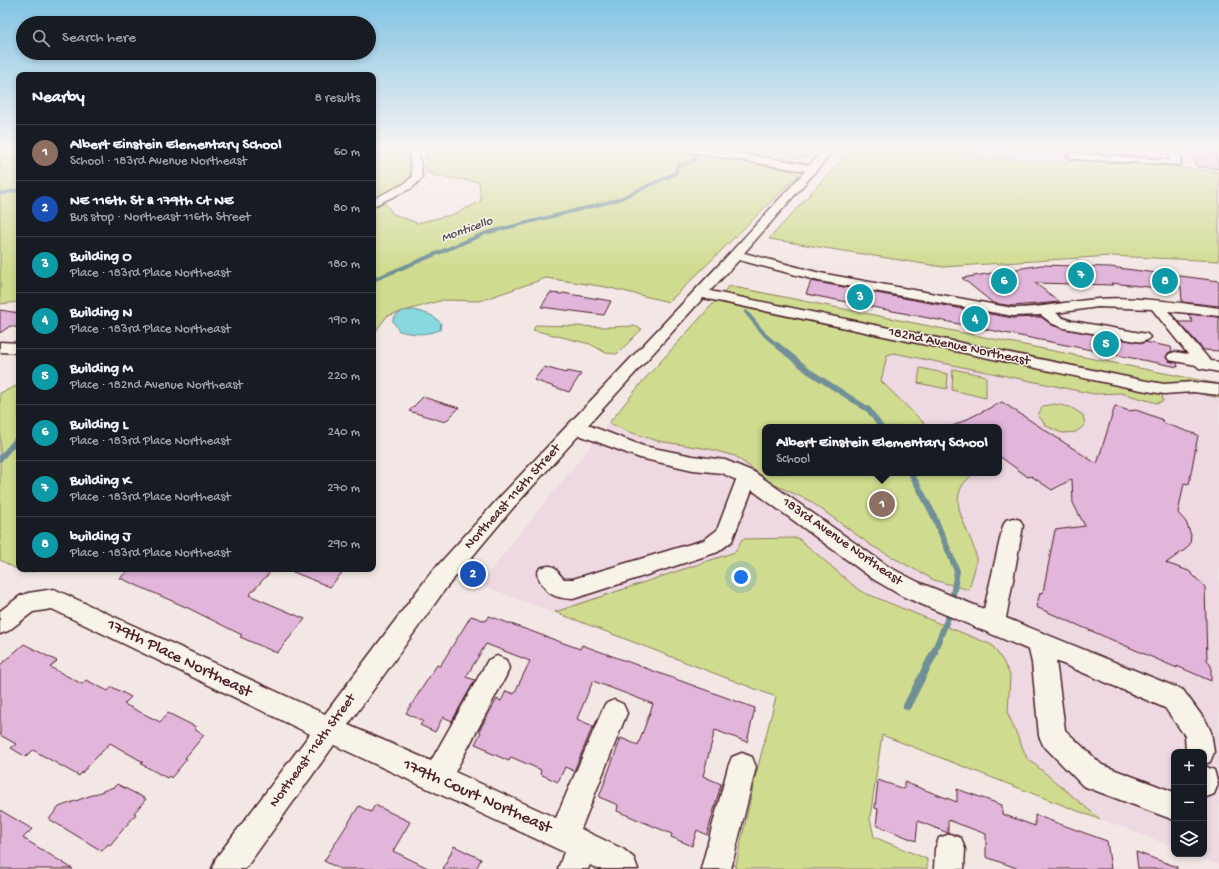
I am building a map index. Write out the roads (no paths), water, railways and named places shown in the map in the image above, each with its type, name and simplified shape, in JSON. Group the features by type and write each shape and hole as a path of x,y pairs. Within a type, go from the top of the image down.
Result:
{"street":[{"path":"376,202 401,190"},
{"name":"Northeast 116th Street","path":"227,869 438,581 505,504 736,255 794,190"},
{"path":"736,255 818,277 1013,312 1098,303 1156,305 1219,312"},
{"name":"182nd Avenue Northeast","path":"700,293 1164,389 1193,387 1219,390"},
{"path":"1156,305 1205,365 1219,367"},
{"path":"1043,310 1058,321 1069,325 1142,337"},
{"path":"0,347 16,348"},
{"path":"1175,357 1203,361"},
{"path":"1164,389 1219,401"},
{"name":"183rd Avenue Northeast","path":"576,427 640,452 693,463 724,467 746,476 881,573 910,589 1174,699 1198,732 1200,749"},
{"path":"548,574 552,582 561,589 573,589 711,546 725,535 746,476"},
{"path":"993,623 1013,526"},
{"name":"179th Place Northeast","path":"0,624 28,603 54,599 329,730"},
{"path":"1039,642 1044,664 1052,736 1093,776 1171,805"},
{"path":"436,779 497,668"},
{"path":"573,850 614,713"},
{"name":"179th Court Northeast","path":"329,730 436,779 573,850 612,860 623,869"},
{"path":"716,869 742,767"}],"water":[{"path":"414,310 431,315 441,323 440,330 420,334 399,331 393,321 393,318 403,311"}],"waterway":[{"name":"Monticello","path":"476,237 486,233 617,200 640,190"},
{"path":"0,194 16,191"},
{"name":"Monticello","path":"376,279 479,236"},
{"path":"746,312 766,336 778,346"},
{"path":"777,345 810,372 869,410 879,424"},
{"name":"Monticello","path":"0,459 16,440"},
{"path":"912,476 916,483"},
{"path":"916,482 933,514 957,571 950,613 933,654"},
{"path":"907,706 934,653"}],"place":[{"name":"Building K","path":"1081,275"},
{"name":"Building L","path":"1004,281"},
{"name":"building J","path":"1165,281"},
{"name":"Building O","path":"860,297"},
{"name":"Building N","path":"975,319"},
{"name":"Building M","path":"1106,344"},
{"name":"Albert Einstein Elementary School","path":"882,504"},
{"name":"NE 116th St & 179th Ct NE","path":"473,574"}]}
